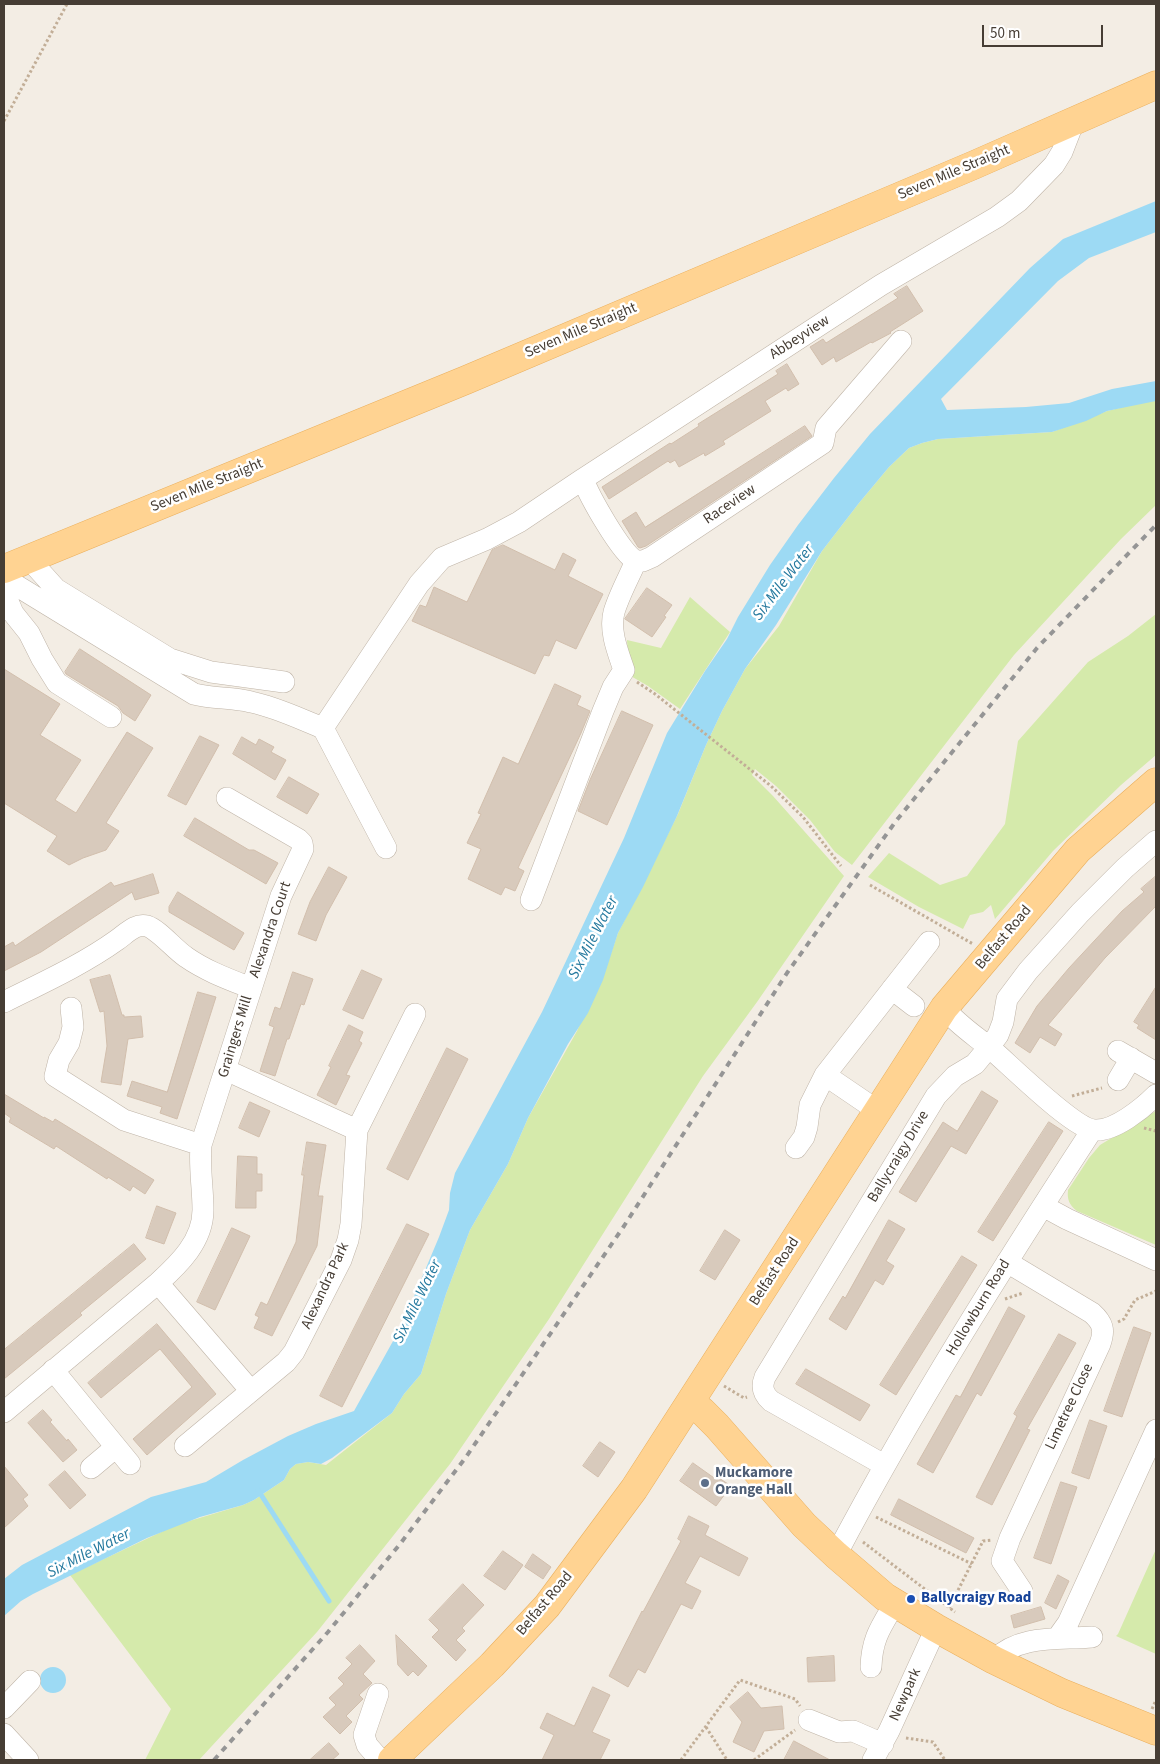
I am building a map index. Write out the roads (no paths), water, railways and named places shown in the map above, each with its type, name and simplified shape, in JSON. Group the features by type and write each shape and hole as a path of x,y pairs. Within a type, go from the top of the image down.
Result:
{"main road":[{"name":"Seven Mile Straight","path":"4,569 475,376 965,169 1156,85"},
{"name":"Belfast Road","path":"392,1760 492,1665 547,1606 634,1489 708,1377 944,1008 1078,850 1156,782"},
{"path":"691,1403 717,1426 804,1525 886,1597 895,1603 947,1617 994,1660 1062,1693 1156,1731"}],"street":[{"name":"Abbeyview","path":"323,728 419,584 442,558 487,539 519,522 881,285 998,217 1019,201 1054,165 1062,152 1074,121"},
{"name":"Raceview","path":"636,561 652,557 823,443 826,428 901,341"},
{"path":"531,900 603,711 624,670 615,643 613,629 614,613 636,561 625,551 588,492 583,479"},
{"path":"28,559 56,590 170,659 211,672 284,682"},
{"path":"4,578 194,694 204,697 251,702 273,708 323,728 386,848"},
{"path":"4,592 8,620 29,633 42,660 57,683 111,717"},
{"name":"Alexandra Court","path":"227,798 298,839 303,846 303,853 281,896 250,988"},
{"name":"Ballycraigy Drive","path":"884,1465 778,1405 765,1395 763,1384 768,1372 936,1096 955,1076 975,1064 989,1047 1000,1029 1005,1004 1016,986 1080,913 1125,868 1156,841"},
{"name":"Graingers Mill","path":"4,1002 93,956 133,928 143,926 154,930 173,947 198,964 220,976 250,988 226,1070 200,1145"},
{"path":"796,1148 814,1128 810,1105 826,1075 929,942"},
{"path":"892,990 914,1006"},
{"path":"4,1412 175,1268 186,1255 201,1226 203,1211 200,1145 124,1120 55,1076 59,1060 69,1043 73,1027 71,1008"},
{"path":"944,1008 953,1019 989,1047 1076,1122 1092,1130 1111,1126 1139,1109 1156,1095"},
{"name":"Alexandra Park","path":"186,1446 290,1358 343,1255 351,1224 357,1130 415,1014"},
{"path":"1118,1080 1124,1054 1156,1073"},
{"path":"226,1070 357,1130"},
{"path":"826,1075 878,1110"},
{"name":"Hollowburn Road","path":"836,1555 884,1465 1007,1262 1092,1130"},
{"path":"1043,1206 1156,1260"},
{"name":"Limetree Close","path":"1007,1262 1092,1312 1102,1324 1103,1330 1100,1344 1010,1538 1002,1561 1022,1591"},
{"path":"158,1283 251,1391"},
{"path":"53,1370 130,1464"},
{"path":"1058,1637 1068,1624 1150,1461 1156,1430"},
{"path":"91,1468 116,1447"},
{"path":"871,1667 872,1649 876,1636 895,1603"},
{"name":"Newpark","path":"882,1745 947,1617"},
{"path":"994,1660 1004,1650 1013,1646 1058,1637 1092,1637"},
{"path":"4,1708 30,1681"},
{"path":"378,1694 364,1735 367,1745 380,1760"},
{"path":"809,1720 839,1732 853,1731 882,1745"},
{"path":"4,1734 28,1760"}],"water":[{"name":"Six Mile Water","path":"1156,201 1156,232 1089,258 1058,281 941,399 947,410 1026,407 1069,403 1112,389 1156,381 1156,401 1107,411 1086,421 1052,432 938,439 909,448 889,467 822,551 776,625 745,669 722,711 677,816 643,887 618,933 603,980 588,1013 568,1044 528,1118 508,1164 470,1230 446,1294 421,1374 404,1394 392,1413 332,1458 321,1464 308,1462 296,1464 290,1469 284,1480 254,1500 200,1517 147,1538 33,1594 21,1601 4,1616 4,1579 22,1565 151,1497 206,1482 288,1436 354,1411 402,1325 449,1210 450,1193 455,1173 542,1012 624,838 667,733 727,639 738,617 770,565 798,525 870,434 1030,268 1063,239"},
{"path":"53,1667 62,1671 66,1680 62,1689 53,1693 44,1689 40,1680 44,1671"}],"waterway":[{"path":"258,1490 329,1601"}],"railway":[{"path":"214,1760 328,1632 400,1544 466,1457 624,1226 787,973 896,821 1037,648 1156,525"}],"place":[{"name":"Muckamore Orange Hall","path":"705,1483"},
{"name":"Ballycraigy Road","path":"911,1599"}]}
